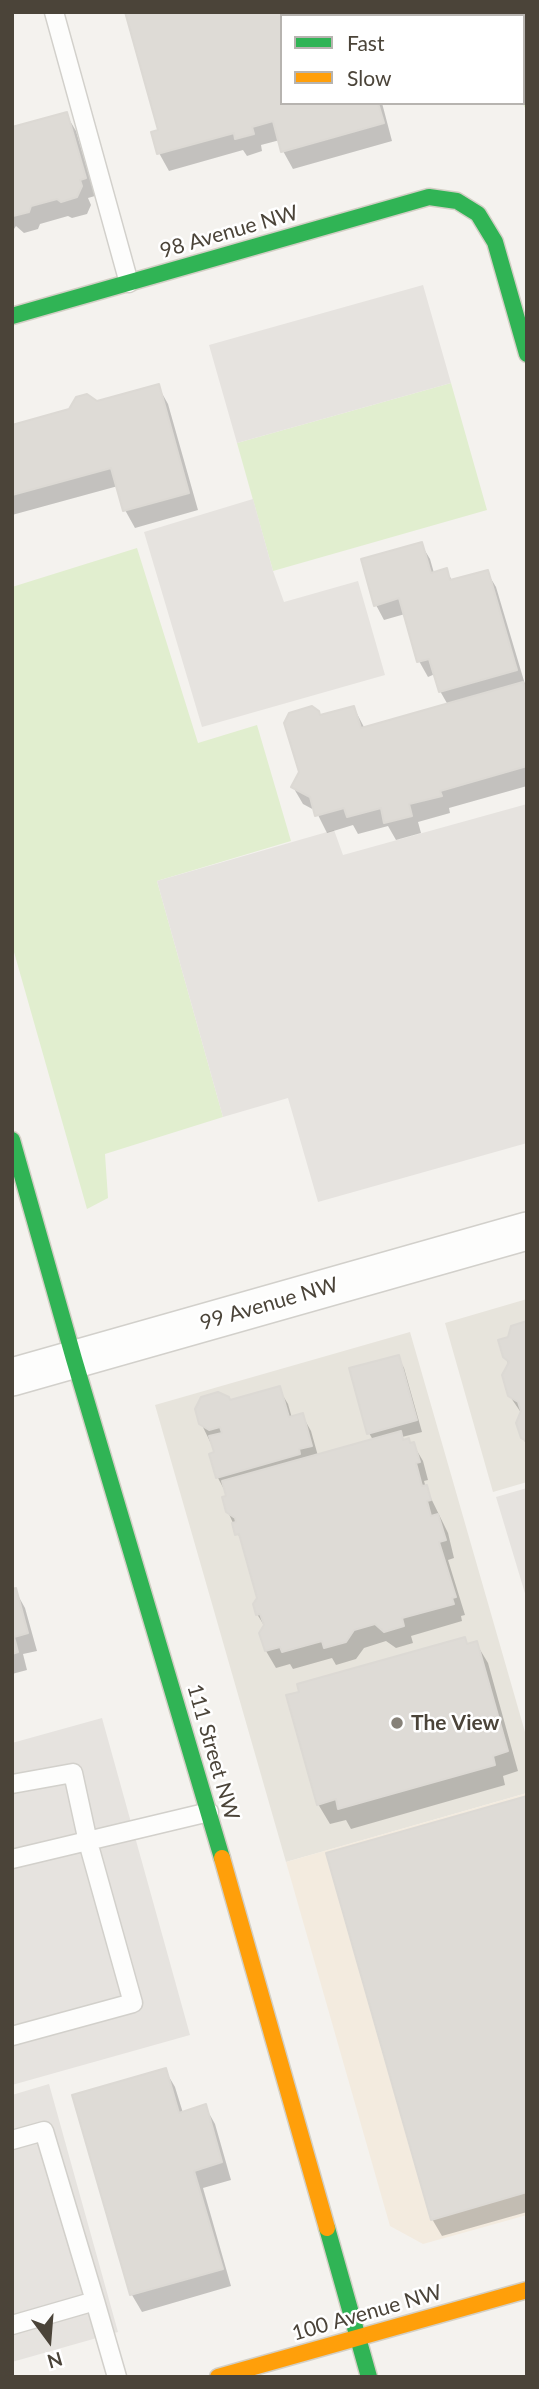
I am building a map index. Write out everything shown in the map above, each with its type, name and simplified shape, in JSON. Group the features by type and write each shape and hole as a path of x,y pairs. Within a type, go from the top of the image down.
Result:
{"street":[{"name":"98 Avenue NW","path":"12,316 429,197 457,201 478,214 495,242 527,354"},
{"name":"111 Street NW","path":"12,1140 74,1359 209,1812 369,2377"},
{"name":"99 Avenue NW","path":"12,1377 527,1231"},
{"name":"100 Avenue NW","path":"218,2377 527,2290"}],"lane":[{"path":"54,12 129,282"},
{"path":"12,1784 73,1773 88,1842 133,2003 12,2036"},
{"path":"12,1859 209,1812"},
{"path":"12,2140 44,2132 117,2377"},
{"path":"12,2325 95,2301"}],"shaded area":[{"path":"423,285 451,383 237,443 209,345"},
{"path":"253,499 284,602 358,581 385,675 202,727 144,532"},
{"path":"527,804 527,1143 318,1202 288,1098 223,1117 157,881 334,830 343,855"},
{"path":"527,1299 527,1482 493,1492 445,1323"},
{"path":"410,1332 527,1739 527,1793 286,1862 155,1405"},
{"path":"527,1488 527,1600 496,1497"},
{"path":"102,1718 190,2035 12,2085 12,1743"},
{"path":"527,1793 527,2215 423,2244 390,2226 286,1862"},
{"path":"49,2084 118,2332 12,2362 12,2095"}],"green space":[{"path":"461,12 527,12 527,111 523,105 525,14"},
{"path":"451,383 487,510 273,571 237,443"},
{"path":"137,548 198,743 257,725 291,841 157,881 223,1117 105,1154 108,1198 87,1209 12,945 12,587"}],"building":[{"path":"125,12 353,12 280,14 280,105 379,105 384,123 281,152 273,121 252,127 254,134 235,139 234,133 157,154 151,132 158,130"},
{"path":"67,112 86,178 80,180 82,186 77,197 31,206 29,212 13,216 12,127"},
{"path":"159,384 189,493 123,511 111,468 12,495 12,425 69,409 76,397 87,394 97,401"},
{"path":"422,542 431,573 447,568 450,580 488,570 517,670 439,692 429,659 417,662 399,598 374,606 361,559"},
{"path":"523,682 527,694 527,766 440,791 442,796 409,804 412,816 384,823 381,808 347,817 344,808 315,816 310,797 291,787 299,772 284,723 289,713 312,706 320,715 354,706 361,728"},
{"path":"527,1321 527,1441 521,1438 516,1423 521,1411 518,1402 508,1396 502,1375 509,1362 503,1357 498,1340 508,1337 511,1326"},
{"path":"399,1355 417,1420 367,1434 349,1368"},
{"path":"280,1386 289,1417 303,1413 312,1446 299,1449 300,1454 216,1478 209,1454 214,1452 209,1436 222,1433 220,1427 209,1430 199,1424 195,1409 201,1397 218,1392 230,1400"},
{"path":"401,1431 403,1440 409,1438 410,1443 414,1442 420,1462 416,1463 422,1486 427,1485 431,1500 427,1501 431,1516 438,1514 446,1540 439,1542 456,1597 452,1598 454,1604 402,1618 404,1626 384,1632 375,1624 354,1630 346,1642 324,1648 322,1641 282,1652 280,1647 265,1651 259,1633 264,1625 260,1614 256,1615 253,1604 257,1598 239,1534 235,1535 232,1523 236,1522 235,1518 226,1512 222,1481"},
{"path":"16,1588 28,1633 14,1637 18,1652 12,1654 12,1589"},
{"name":"The View","path":"465,1637 467,1644 477,1641 508,1751 493,1756 495,1765 338,1809 336,1799 317,1805 286,1695 299,1692 297,1684"},
{"path":"527,1796 527,2192 431,2220 326,1853"},
{"path":"166,2068 179,2113 206,2104 222,2162 194,2171 223,2269 130,2295 72,2095"}],"traffic: fast":[{"path":"12,316 429,197 457,201 478,214 495,242 527,354"},
{"path":"12,1140 222,1858"},
{"path":"327,2228 369,2377"}],"traffic: slow":[{"path":"222,1858 327,2228"},
{"path":"218,2377 527,2290"}],"place":[{"name":"The View","path":"397,1723"}]}
